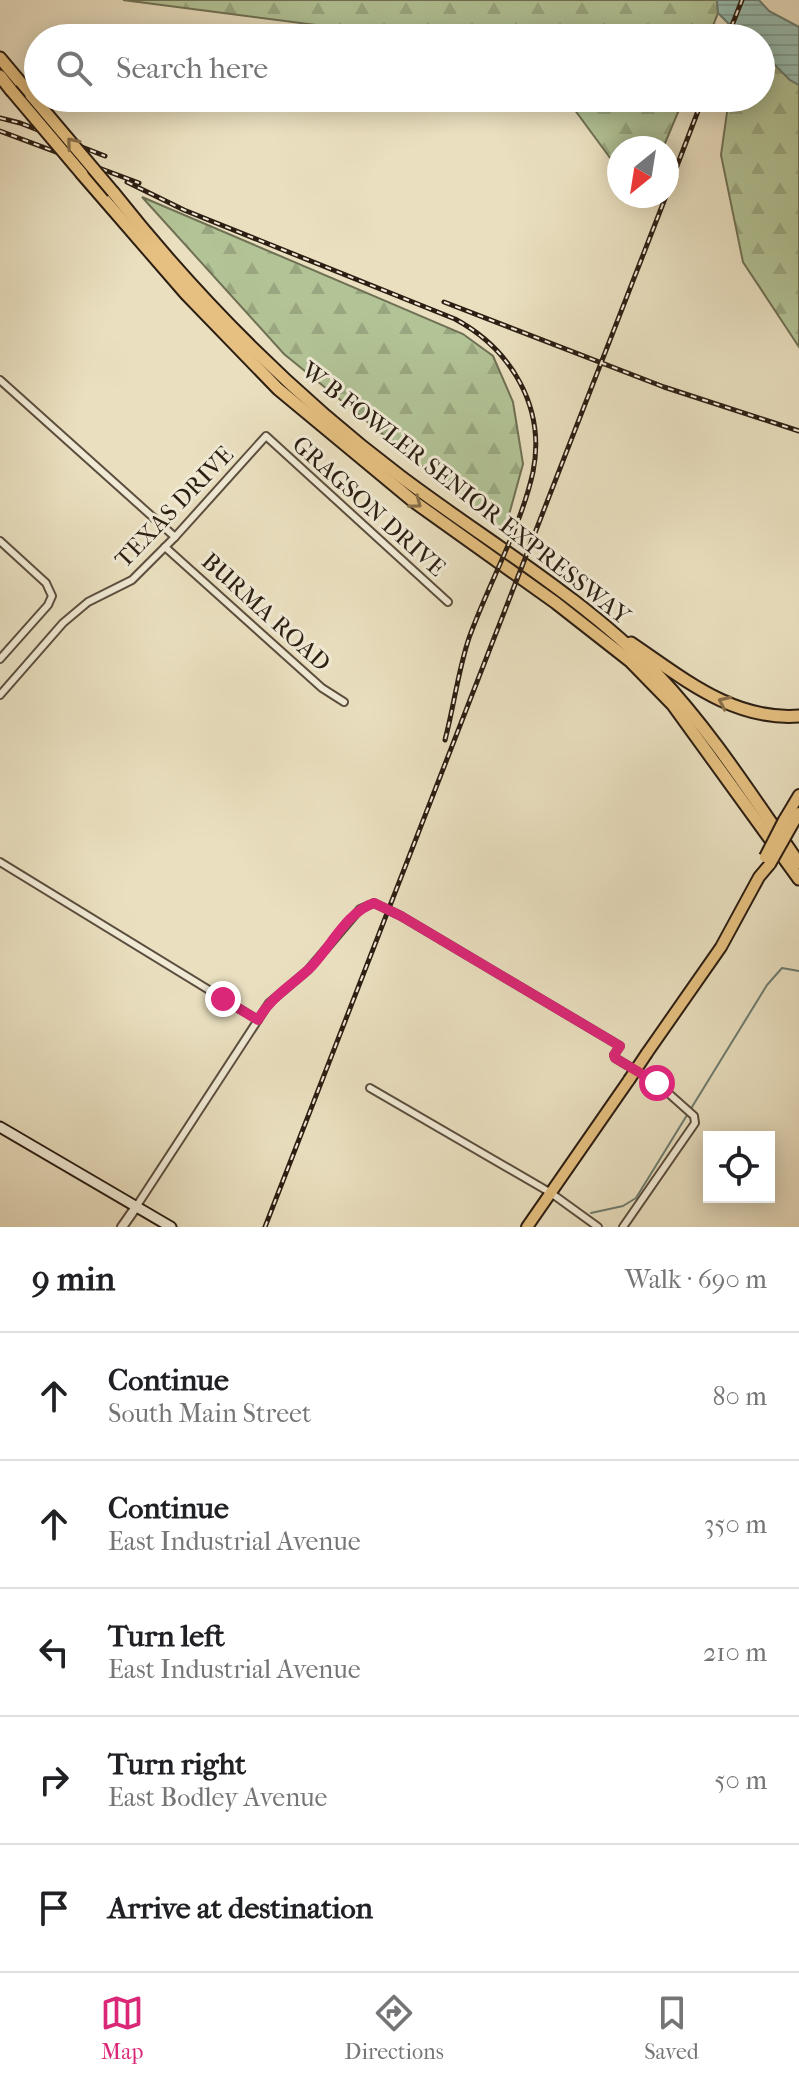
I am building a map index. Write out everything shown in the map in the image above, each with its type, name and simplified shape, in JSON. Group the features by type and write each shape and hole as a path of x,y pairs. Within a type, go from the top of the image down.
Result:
{"highway":[{"name":"W B FOWLER SENIOR EXPRESSWAY","path":"0,58 24,87"},
{"name":"W B FOWLER SENIOR EXPRESSWAY","path":"0,76 24,105"},
{"name":"W B FOWLER SENIOR EXPRESSWAY","path":"30,112 186,294 278,389 413,501 556,603 630,661 673,705 799,879"},
{"name":"W B FOWLER SENIOR EXPRESSWAY","path":"45,112 221,317 315,408 400,476 599,622 656,674 705,730 799,863"},
{"path":"599,622 705,693 735,707 771,717 799,716"}],"main road":[{"path":"527,1227 721,947 788,822 799,795"},
{"path":"788,822 799,813"},
{"path":"0,1127 171,1227"}],"street":[{"path":"0,380 175,537"},
{"name":"TEXAS DRIVE","path":"0,695 63,623 88,602 132,580 266,436"},
{"name":"GRAGSON DRIVE","path":"266,436 448,602"},
{"path":"0,541 46,583 52,596 48,605 0,659"},
{"name":"BURMA ROAD","path":"165,547 322,688 344,702"},
{"path":"0,862 258,1020"},
{"path":"122,1227 269,1003 308,970 354,915 374,903 620,1046 615,1058 657,1083 692,1114 695,1123 623,1227"},
{"path":"370,1088 551,1193 598,1227"}],"green space":[{"path":"123,0 717,0 718,13 714,24 309,24"},
{"path":"775,65 799,85 799,347 743,262 721,155 727,112 775,112"},
{"path":"576,112 678,112 668,136 607,136 607,154"},
{"path":"142,197 463,334 493,356 513,402 523,464 504,533 284,354"}],"water":[{"path":"717,0 759,0 769,11 799,27 799,85 775,65 775,24 729,24 718,13"}],"waterway":[{"path":"591,1213 623,1206 636,1198 767,985 782,968 799,971"}],"railway":[{"path":"733,24 742,0"},
{"path":"679,161 698,112"},
{"path":"0,118 105,156"},
{"path":"0,131 139,183"},
{"path":"127,182 184,210 455,319 493,346 520,382 534,425 536,448 533,472 521,514 469,638 445,740"},
{"path":"265,1227 661,208"},
{"path":"444,302 664,387 799,431"}],"route":[{"path":"223,999 258,1020 269,1003 308,970 354,915 365,906 380,904 620,1046 615,1058 657,1083"}]}
